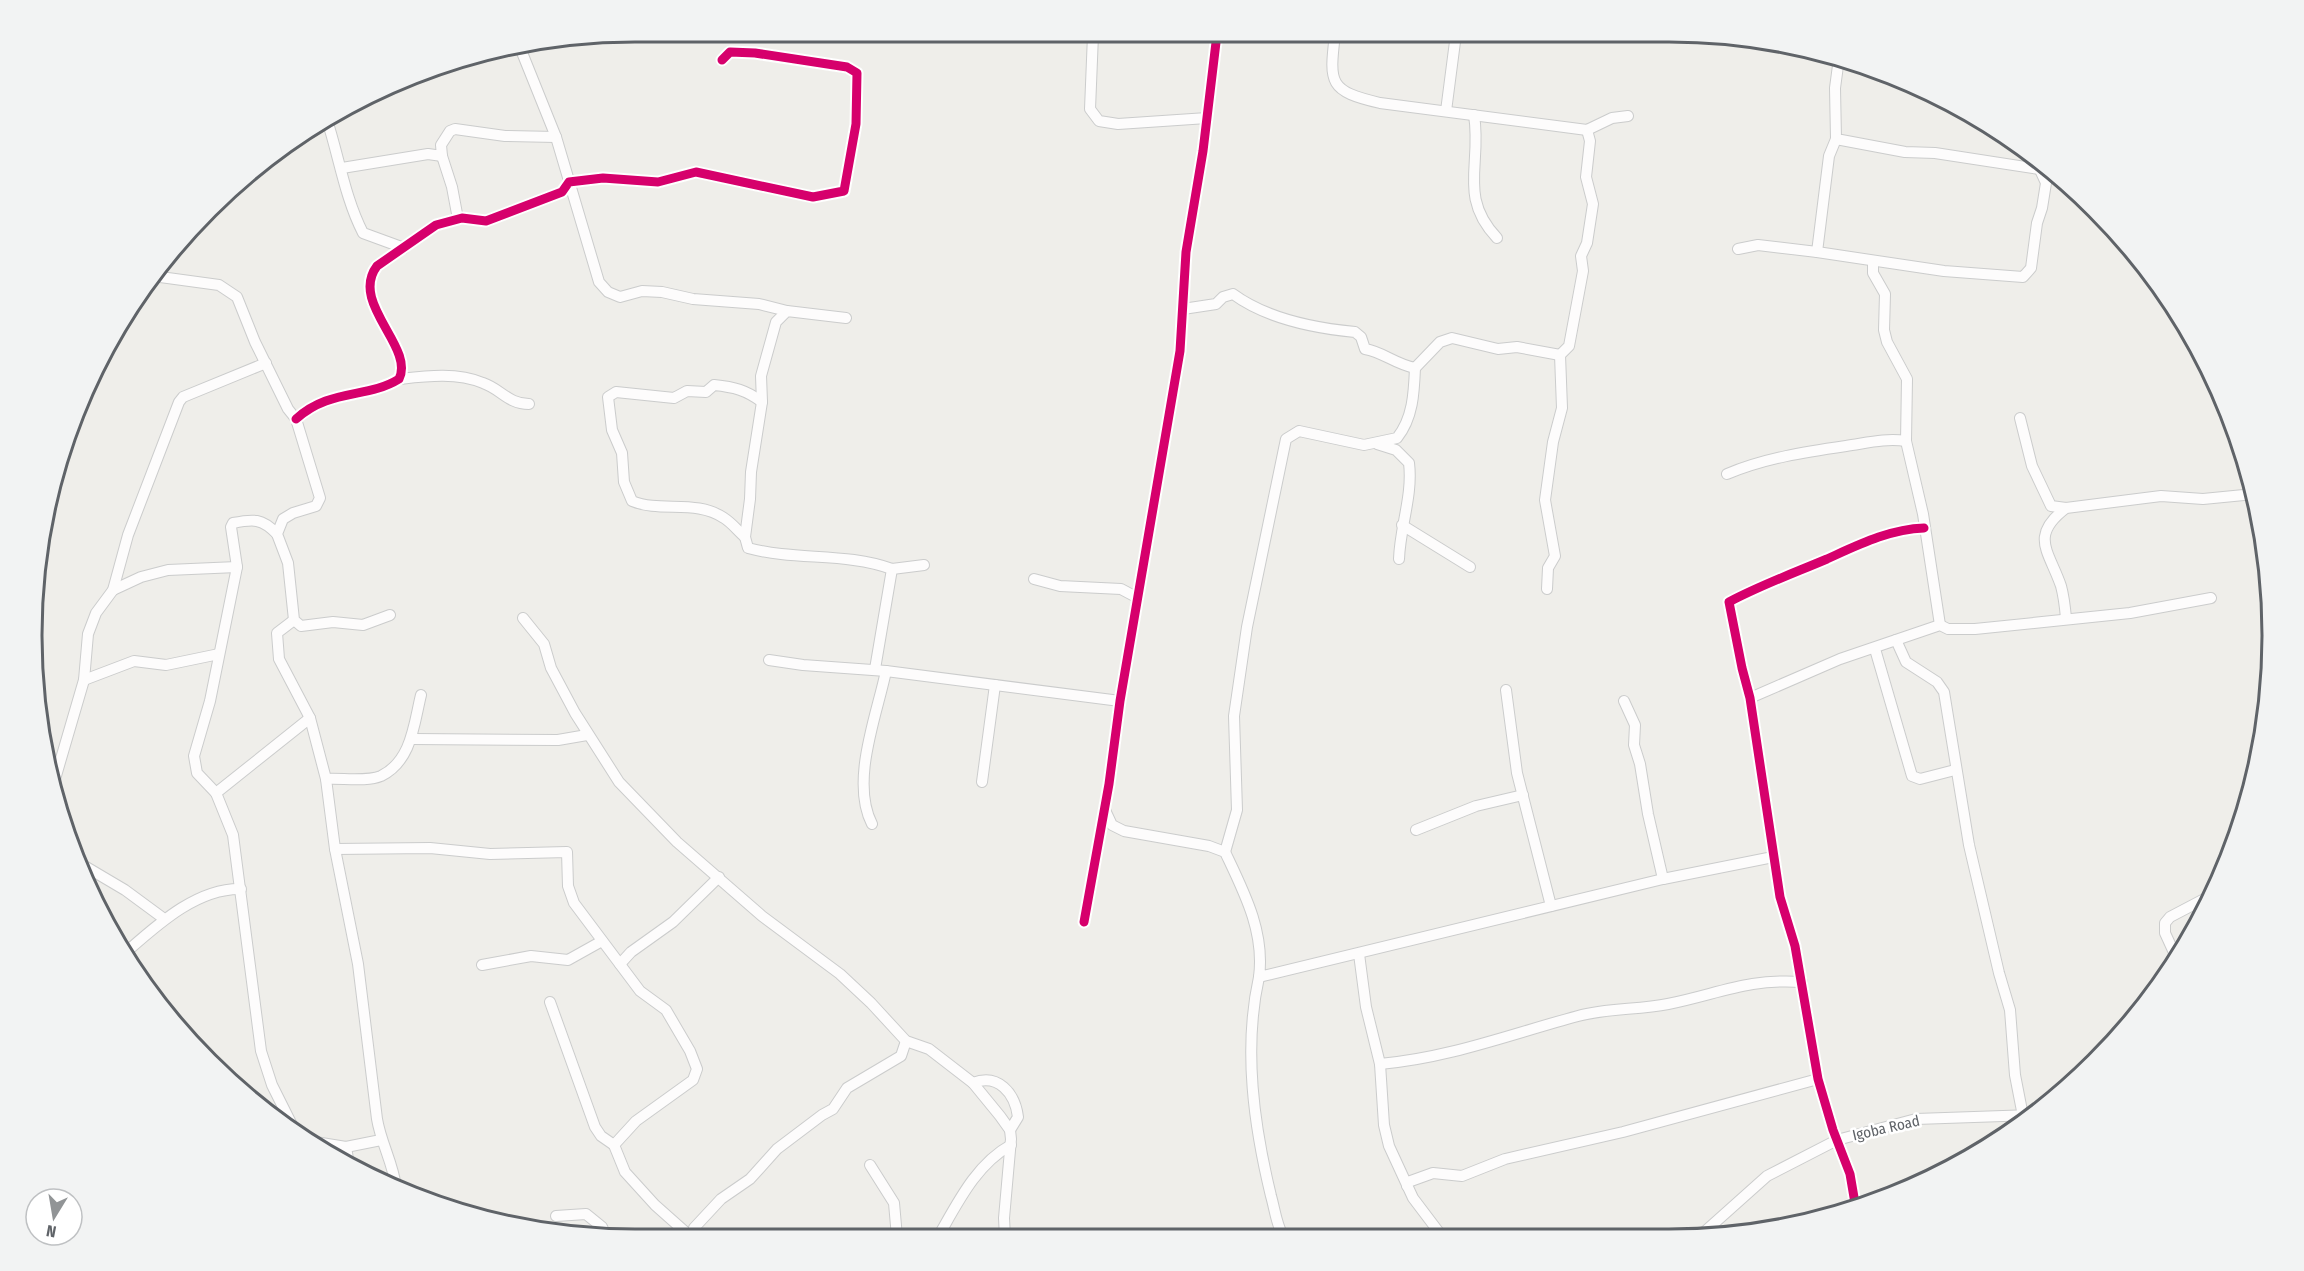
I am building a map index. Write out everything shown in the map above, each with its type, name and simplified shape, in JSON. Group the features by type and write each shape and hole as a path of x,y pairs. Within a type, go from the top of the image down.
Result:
{"street":[{"path":"1093,42 1089,102 1093,116 1099,121 1118,124 1207,118"},
{"path":"1084,922 1105,810 1120,702 1173,395 1183,309 1186,252 1207,118 1216,42"},
{"path":"1335,42 1333,80 1345,92 1380,104 1587,130 1604,120 1628,116"},
{"path":"1446,111 1455,42"},
{"path":"399,379 402,366 369,286 371,275 377,266 436,225 458,219 486,221 562,192 569,182 603,178 658,182 696,172 813,197 844,191 855,133 857,73 847,67 755,53 730,52 722,60"},
{"path":"522,53 556,137 599,282 608,292 620,297 642,291 662,292 693,299 759,304 787,311 846,318"},
{"path":"1817,252 1829,156 1836,139 1835,88 1838,67"},
{"path":"1474,115 1477,136 1473,178 1475,204 1483,224 1497,238"},
{"path":"329,128 342,168 348,201 363,233 404,248"},
{"path":"458,219 441,145 450,131 455,129 505,136 556,137"},
{"path":"1547,589 1548,568 1555,556 1545,500 1553,442 1562,408 1560,355 1569,346 1583,271 1581,256 1587,243 1593,204 1586,177 1590,141 1587,130"},
{"path":"1836,139 1905,152 1945,154 2035,169"},
{"path":"342,168 428,154 442,156"},
{"path":"1738,249 1758,245 1991,276 2023,277 2031,268 2046,178"},
{"path":"1873,261 1873,273 1885,294 1884,330 1887,342 1907,379 1906,441 1924,528 1940,625"},
{"path":"163,277 219,285 237,297 288,409 296,419 320,498 316,506 294,513 233,523 231,527 237,567 210,700 194,756 197,773 216,793 233,836 261,1051 272,1085 287,1116"},
{"path":"1183,309 1216,304 1222,297 1233,294 1249,306 1272,316 1355,332 1361,337 1365,349 1380,351 1397,364 1414,368"},
{"path":"787,311 776,322 761,376 762,402 750,472 750,499 745,537 748,548 790,557 870,562 892,569 924,565"},
{"path":"1377,444 1397,438 1407,425 1413,396 1414,368 1440,342 1452,338 1498,349 1517,347 1560,355"},
{"path":"58,770 84,680 88,634 96,613 113,590 128,535 179,402 183,397 266,363"},
{"path":"296,419 305,411 338,396 399,379 438,375 484,383 517,404 529,404"},
{"path":"745,537 724,518 700,508 646,507 632,501 624,482 622,453 612,430 608,397 616,392 674,398 687,391 706,392 714,385 735,387 749,392 762,402"},
{"path":"2019,418 2032,466 2048,494 2051,506 2066,508 2161,496 2203,499 2245,495"},
{"path":"1279,1229 1266,1178 1254,1110 1252,1023 1262,957 1254,920 1225,852 1237,810 1234,716 1247,627 1286,439 1299,431 1354,443 1377,444 1396,450 1409,463 1410,494 1402,525 1399,559"},
{"path":"1727,474 1759,461 1823,448 1878,440 1906,441"},
{"path":"2066,508 2055,516 2044,534 2044,545 2065,600 2066,618"},
{"path":"277,534 280,522 294,513"},
{"path":"256,519 266,523 277,534 288,563 294,620 301,626 333,622 363,625 390,615"},
{"path":"1402,525 1470,567"},
{"path":"1854,1199 1850,1174 1818,1079 1795,946 1780,897 1750,698 1729,602 1785,574 1854,546 1909,529 1924,528"},
{"path":"113,590 141,577 168,570 237,567"},
{"path":"872,824 864,799 866,769 871,729 880,700 892,569"},
{"path":"1035,579 1060,586 1121,589 1138,598"},
{"path":"1750,698 1840,659 1940,625 1948,629 1975,629 2130,613 2211,597"},
{"path":"523,618 544,644 551,668 588,735 619,782 677,842 762,916 840,974 906,1041 922,1047 973,1083 1010,1130 1011,1145 1005,1229"},
{"path":"294,620 278,633 278,653 289,682 310,718 326,779 335,849 358,964 371,1079 381,1140 394,1178"},
{"path":"1896,640 1906,662 1937,682 1944,692 1955,770 1988,929 2010,1010 2015,1075 2025,1109"},
{"path":"1875,649 1912,776 1920,779 1955,770"},
{"path":"84,680 134,661 166,665 219,654"},
{"path":"769,660 823,667 881,670 1120,702"},
{"path":"982,782 994,686"},
{"path":"1506,690 1514,756 1551,906"},
{"path":"326,779 381,776 403,754 412,739 421,695"},
{"path":"1624,701 1635,725 1634,745 1640,764 1663,879"},
{"path":"216,793 310,718"},
{"path":"412,739 558,740 588,735"},
{"path":"1416,830 1476,806 1523,795"},
{"path":"1105,810 1112,825 1124,831 1209,846 1225,852"},
{"path":"335,849 430,848 490,854 567,852 570,894 640,991 666,1010 690,1051 697,1070 693,1080 636,1121 614,1145"},
{"path":"1260,977 1663,879 1773,857"},
{"path":"90,869 125,890 164,918"},
{"path":"620,964 631,952 673,922 719,877"},
{"path":"131,947 164,918 222,888 240,889"},
{"path":"2172,948 2165,933 2165,923 2170,917 2198,903"},
{"path":"482,965 531,956 568,960 602,941"},
{"path":"1359,954 1366,1007 1380,1064 1384,1125 1393,1155 1407,1186 1420,1209 1436,1229"},
{"path":"1380,1064 1415,1061 1464,1050 1580,1015 1668,1004 1747,983 1772,980 1802,982"},
{"path":"550,1002 595,1127 601,1136 614,1145 626,1172 682,1229"},
{"path":"901,1056 906,1041"},
{"path":"694,1229 721,1199 750,1179 777,1149 822,1115 834,1109 847,1088 901,1056 922,1047"},
{"path":"973,1083 984,1078 994,1079 1007,1090 1016,1104 1018,1117 1010,1130"},
{"path":"1407,1186 1408,1182 1426,1174 1462,1176 1505,1159 1623,1132 1818,1079"},
{"name":"Igoba Road","path":"1708,1228 1767,1176 1837,1140 1916,1119 2017,1115"},
{"path":"332,1145 346,1147 381,1140"},
{"path":"943,1229 982,1168 992,1157 1011,1145"},
{"path":"346,1147 347,1154"},
{"path":"870,1165 894,1203 896,1229"},
{"path":"556,1215 586,1214 603,1228"}],"cycle path":[{"path":"1084,922 1180,351 1186,252 1203,151 1216,42"},
{"path":"296,419 322,402 374,389 399,379 402,366 392,339 376,310 371,295 371,280 377,266 436,225 462,218 486,221 562,192 569,182 603,178 658,182 696,172 813,197 844,191 856,124 857,73 847,67 755,53 730,52 722,60"},
{"path":"1854,1199 1850,1174 1833,1130 1818,1079 1795,946 1780,897 1750,698 1729,602 1874,539 1899,531 1924,528"}]}
